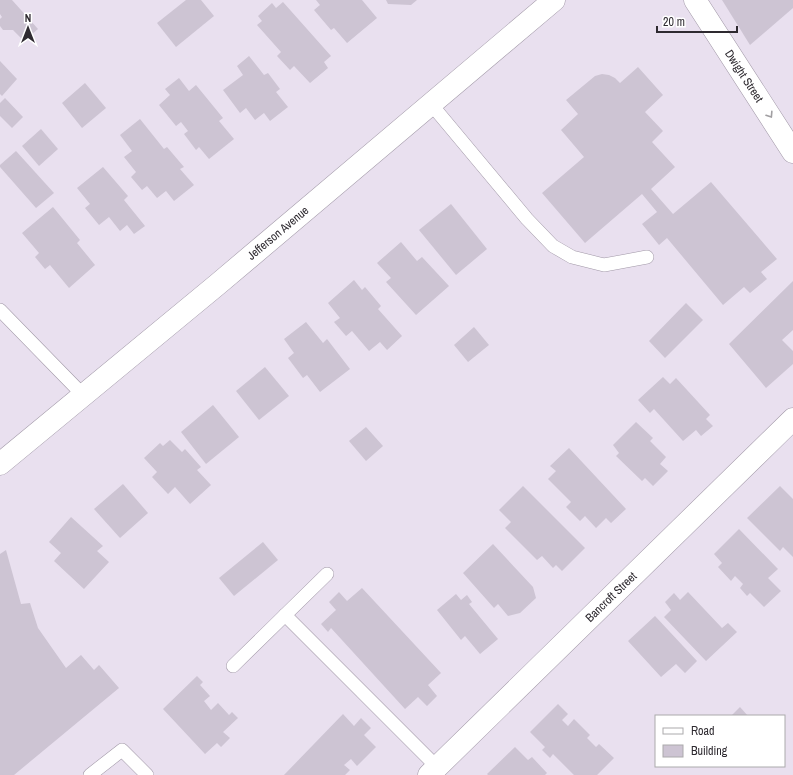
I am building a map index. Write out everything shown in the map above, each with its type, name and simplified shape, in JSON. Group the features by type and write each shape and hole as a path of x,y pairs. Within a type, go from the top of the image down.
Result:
{"street":[{"name":"Jefferson Avenue","path":"0,464 218,284 554,0"},
{"name":"Dwight Street","path":"696,0 793,152"},
{"name":"Bancroft Street","path":"433,771 793,419"}],"lane":[{"path":"431,104 527,219 553,246 572,258 604,266 647,258"},
{"path":"0,310 83,395"},
{"path":"233,666 326,574"},
{"path":"285,615 433,771"},
{"path":"90,775 122,750 147,775"}],"building":[{"path":"0,0 12,0 38,29 24,41 13,30 3,30 0,26 0,19 2,17 0,14"},
{"path":"186,0 201,0 214,16 176,47 157,23"},
{"path":"316,0 362,0 377,18 347,43 334,28 331,30 314,10 320,5"},
{"path":"386,0 417,0 411,5 388,4"},
{"path":"722,0 793,0 793,8 750,45"},
{"path":"283,2 331,56 324,62 328,68 310,83 294,66 290,70 277,56 281,52 257,25 262,21 258,16 272,3 276,8"},
{"path":"249,56 264,75 268,73 280,89 276,92 288,107 270,121 264,113 255,120 246,108 240,113 223,90 243,75 237,66"},
{"path":"0,61 17,79 2,96 0,94"},
{"path":"638,67 663,95 645,112 663,131 652,142 675,167 651,189 673,214 711,182 777,259 761,272 767,279 750,293 744,287 723,305 667,238 659,245 642,224 657,212 642,194 585,243 542,193 584,157 561,130 578,114 566,100 595,76 602,74 609,75 620,83"},
{"path":"179,78 189,91 196,85 223,118 219,121 234,139 209,159 199,147 196,150 184,134 188,131 181,122 176,126 159,105 170,95 165,89"},
{"path":"85,83 106,108 82,128 62,103"},
{"path":"5,98 23,117 12,128 0,116 0,103"},
{"path":"140,119 164,149 167,147 184,167 180,169 194,185 174,201 166,191 157,198 147,186 142,190 131,177 136,172 124,157 132,151 120,135"},
{"path":"41,129 58,149 39,166 22,146"},
{"path":"16,151 54,193 36,208 0,167 0,165"},
{"path":"103,167 128,196 124,200 145,226 134,234 127,225 120,231 109,217 99,225 85,208 90,204 77,188"},
{"path":"451,204 487,249 456,275 419,230"},
{"path":"53,207 80,240 77,243 95,265 69,288 50,265 45,269 35,257 39,253 22,233"},
{"path":"401,242 417,261 422,257 449,286 416,315 386,282 391,278 377,263"},
{"path":"354,280 362,290 365,287 381,306 378,309 402,336 387,350 380,342 369,351 352,331 346,336 334,322 340,318 328,303"},
{"path":"793,281 793,330 782,340 793,351 793,364 766,388 729,344"},
{"path":"686,303 703,320 665,358 649,341"},
{"path":"306,322 323,343 327,339 350,369 320,392 307,375 303,378 288,358 294,353 284,339"},
{"path":"474,327 489,345 468,362 454,345"},
{"path":"265,367 289,396 259,420 236,391"},
{"path":"663,377 670,384 676,378 710,415 706,419 713,426 701,436 696,430 683,441 654,409 650,413 638,400"},
{"path":"213,405 239,437 206,464 181,432"},
{"path":"636,422 653,438 650,441 666,457 660,464 668,471 653,486 645,478 642,481 616,456 619,453 613,445"},
{"path":"366,427 383,446 366,461 349,441"},
{"path":"170,440 182,452 185,449 201,467 197,470 211,485 190,504 175,487 168,494 152,477 157,472 144,458 160,443 163,446"},
{"path":"569,448 626,509 611,523 606,518 596,528 585,516 580,521 566,507 571,502 548,479 556,471 550,466"},
{"path":"123,484 148,513 120,538 94,509"},
{"path":"523,486 585,548 562,571 556,565 553,568 542,556 537,560 505,528 511,522 499,510"},
{"path":"780,486 793,499 793,557 783,547 780,551 747,518"},
{"path":"71,517 103,546 97,551 109,562 84,589 54,561 61,553 49,542"},
{"path":"739,529 778,569 768,578 781,591 764,607 750,593 747,596 740,588 743,584 735,576 731,581 718,567 722,563 714,554"},
{"path":"263,542 278,560 234,596 219,578"},
{"path":"493,544 533,587 536,598 520,613 508,616 498,604 494,608 463,573"},
{"path":"6,550 21,604 30,603 38,628 66,668 81,655 94,670 99,665 119,688 14,775 0,775 0,554"},
{"path":"362,588 441,673 428,685 437,696 427,706 418,697 405,709 331,628 328,632 321,624 336,610 329,602 339,592 347,601"},
{"path":"688,592 722,628 728,623 737,632 706,661 664,617 671,610 665,602 674,593 680,600"},
{"path":"456,594 461,600 467,595 472,602 469,604 498,639 480,654 465,636 461,640 437,610"},
{"path":"655,616 697,661 685,673 676,664 661,677 628,641"},
{"path":"197,676 203,682 200,685 210,696 204,701 211,710 218,703 229,715 232,712 238,718 223,732 230,738 221,747 217,743 205,754 163,709"},
{"path":"558,704 568,714 562,720 568,726 574,719 590,735 587,738 596,747 599,744 614,758 597,775 574,775 553,754 550,758 542,750 545,747 530,732"},
{"path":"740,707 747,715 732,715"},
{"path":"343,714 354,726 361,718 371,728 364,735 376,747 357,766 351,759 344,765 350,770 345,775 284,775"},
{"path":"515,747 528,760 532,757 547,773 545,775 487,774"}]}
